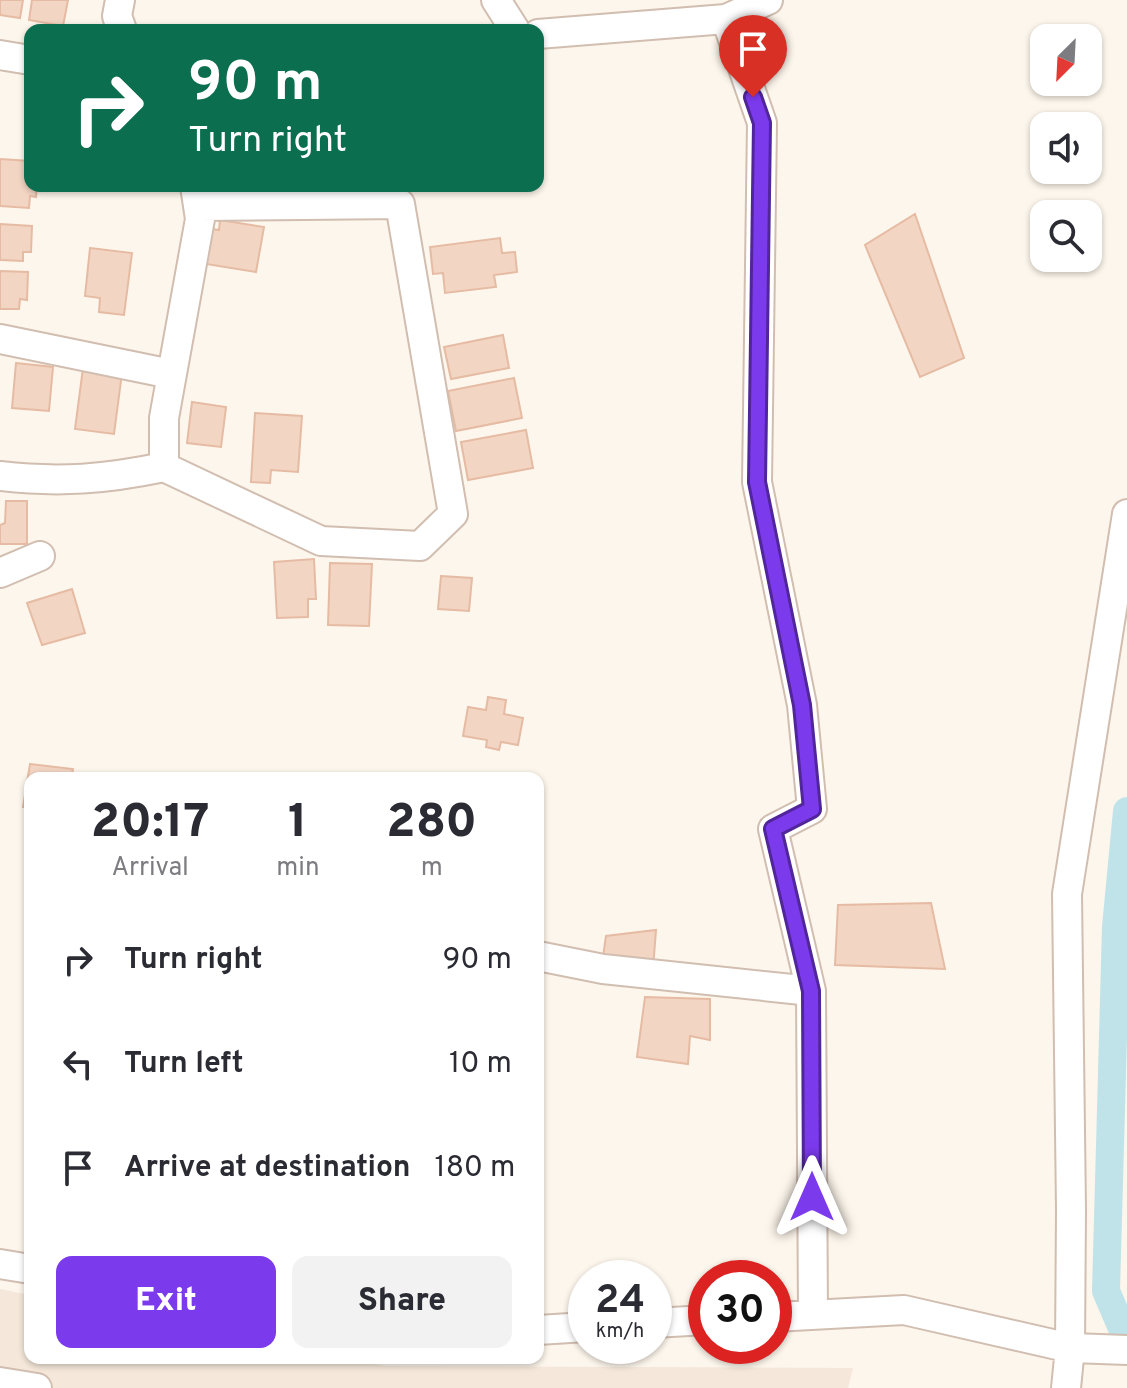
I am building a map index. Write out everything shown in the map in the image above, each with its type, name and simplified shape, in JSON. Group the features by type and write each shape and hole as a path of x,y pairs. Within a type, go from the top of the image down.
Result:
{"street":[{"path":"120,0 117,16 120,24"},
{"path":"496,0 511,24"},
{"path":"544,34 726,19 768,0"},
{"path":"726,19 762,123 757,482 802,705 812,809 773,829 811,991 813,1315"},
{"path":"0,55 24,59"},
{"path":"0,476 40,480 109,478 164,467 321,541 420,546 453,514 400,204 196,196 200,219 164,418 164,467"},
{"path":"0,339 171,374"},
{"path":"1066,1388 1071,1348 1067,894 1127,514"},
{"path":"0,573 40,556"},
{"path":"544,957 603,969 811,991"},
{"path":"0,1264 24,1268"},
{"path":"792,1316 904,1310 1071,1348 1127,1350"},
{"path":"544,1330 568,1328"},
{"path":"0,1382 37,1388"}],"shaded area":[{"path":"0,1289 24,1294 24,1364 853,1368 848,1388 0,1388"}],"building":[{"path":"0,0 23,0 20,18 0,15"},
{"path":"32,0 68,0 63,24 29,20"},
{"path":"0,159 24,161 24,192 36,192 36,197 30,196 29,208 0,206"},
{"path":"915,214 964,358 920,377 865,245"},
{"path":"220,220 264,227 256,272 200,263 205,228 219,230"},
{"path":"0,224 32,226 31,252 23,252 23,261 0,260"},
{"path":"500,238 502,253 515,252 517,272 494,275 496,287 445,293 443,273 433,274 430,247"},
{"path":"90,248 132,253 124,315 99,312 100,298 85,296"},
{"path":"0,271 28,272 27,300 20,299 19,309 0,309"},
{"path":"503,335 509,368 451,379 444,347"},
{"path":"16,363 53,367 49,411 12,408"},
{"path":"83,368 122,373 114,434 75,429"},
{"path":"514,378 522,418 456,431 448,391"},
{"path":"192,402 226,407 221,447 187,443"},
{"path":"255,413 302,416 298,472 271,470 270,483 251,482"},
{"path":"526,430 533,468 468,480 461,442"},
{"path":"6,501 27,501 27,544 0,544 0,525 5,523"},
{"path":"314,559 316,599 308,599 308,617 277,618 274,562"},
{"path":"330,563 372,564 369,626 328,625"},
{"path":"441,576 472,578 469,611 438,609"},
{"path":"72,589 85,633 42,645 27,603"},
{"path":"488,697 506,700 504,714 523,718 518,745 501,742 499,750 486,747 487,740 463,736 468,707 486,710"},
{"path":"30,764 73,769 72,772 29,772"},
{"path":"931,903 945,969 835,965 838,905"},
{"path":"656,930 653,969 600,978 606,936"},
{"path":"645,997 710,999 710,1040 690,1036 688,1064 637,1057"}],"waterway":[{"path":"1127,811 1116,927 1106,1291 1127,1340"}],"route":[{"path":"753,97 762,123 757,482 802,705 812,809 773,829 811,991 812,1197"}]}
